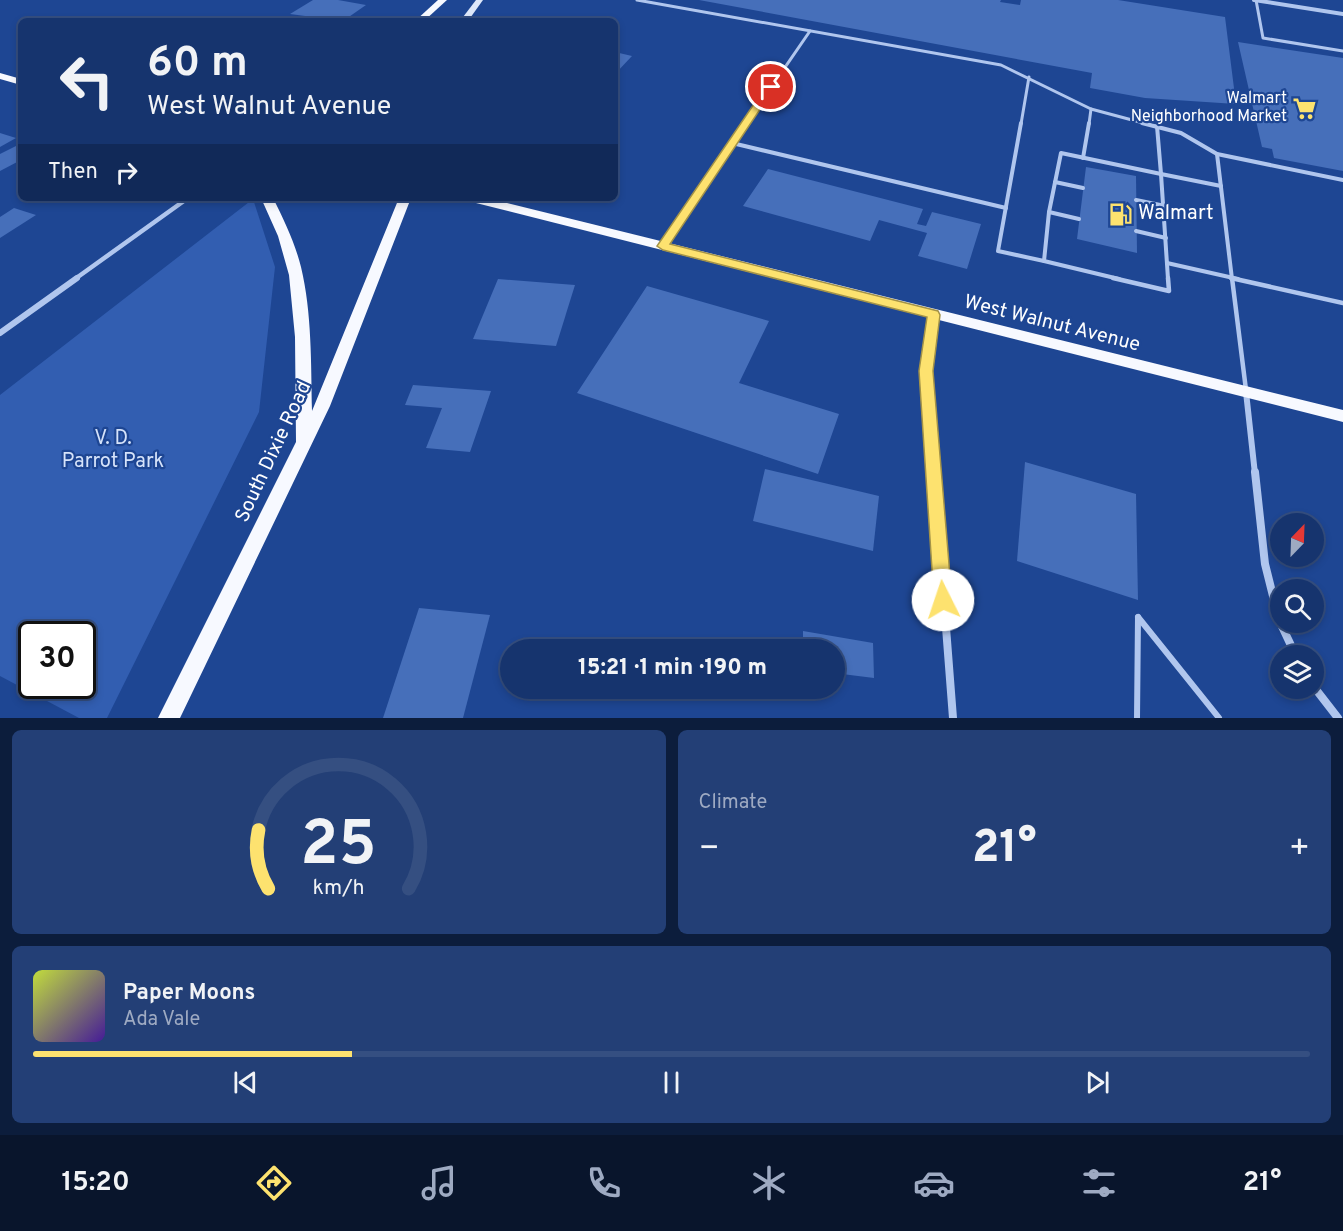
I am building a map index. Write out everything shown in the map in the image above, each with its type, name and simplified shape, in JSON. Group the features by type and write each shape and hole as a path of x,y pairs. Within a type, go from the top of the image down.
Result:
{"main road":[{"path":"422,18 443,0"},
{"path":"466,18 480,0"},
{"path":"0,76 18,81"},
{"path":"268,201 282,228 296,274 302,345 304,444"},
{"name":"South Dixie Road","path":"169,718 322,406 404,201"},
{"name":"West Walnut Avenue","path":"484,201 1343,416"}],"street":[{"path":"1255,0 1343,14"},
{"path":"0,333 184,201"},
{"path":"934,315 926,371 953,718"},
{"path":"1246,393 1265,564 1279,620 1291,645"},
{"path":"1323,699 1338,718"}],"lane":[{"path":"637,0 1001,65 1091,109 1157,126 1198,141 1216,154 1343,180"},
{"path":"1255,0 1263,38 1343,51"},
{"path":"663,246 810,31"},
{"path":"1029,77 998,251 1169,291 1165,206 1157,126"},
{"path":"1083,158 1091,109"},
{"path":"732,143 1006,208"},
{"path":"1044,261 1049,212 1061,153 1221,186"},
{"path":"1216,154 1246,393"},
{"path":"1055,182 1083,188"},
{"path":"1136,200 1165,206"},
{"path":"1049,212 1079,219"},
{"path":"1136,231 1166,238"},
{"path":"1167,263 1343,303"},
{"path":"1137,718 1138,617 1219,718"}],"green space":[{"name":"V. D. Parrot Park","path":"250,201 254,201 275,267 259,412 107,718 79,718 43,699 96,699 96,621 18,621 18,686 0,676 0,395"}],"building":[{"path":"313,0 338,0 366,5 347,18 320,18 290,14"},
{"path":"699,0 1001,0 1000,2 1020,5 1021,0 1118,0 1225,17 1236,104 1145,98 1090,88 1092,73"},
{"path":"1238,42 1343,58 1343,171 1274,158 1272,149 1262,147"},
{"path":"618,53 632,56 618,71"},
{"path":"0,133 16,138 0,147"},
{"path":"18,146 18,162 0,171 0,154"},
{"path":"1086,167 1136,176 1137,253 1077,239"},
{"path":"768,169 923,209 917,224 926,226 932,212 981,224 967,269 918,256 927,233 879,220 870,241 743,206"},
{"path":"14,208 36,215 0,238 0,217"},
{"path":"498,279 575,285 556,346 473,339"},
{"path":"647,286 769,321 739,383 839,414 818,474 577,393"},
{"path":"413,385 491,391 470,452 426,448 442,408 405,405"},
{"path":"1025,462 1136,494 1138,600 1017,561"},
{"path":"765,469 879,496 873,551 753,521"},
{"path":"419,608 490,615 463,718 383,718"},
{"path":"803,631 873,643 874,678 845,674 845,639 803,639"}],"place":[{"name":"Walmart Neighborhood Market","path":"1305,108"},
{"name":"Walmart","path":"1120,214"}],"route":[{"path":"771,87 663,246 934,315 926,371 943,600"}]}
